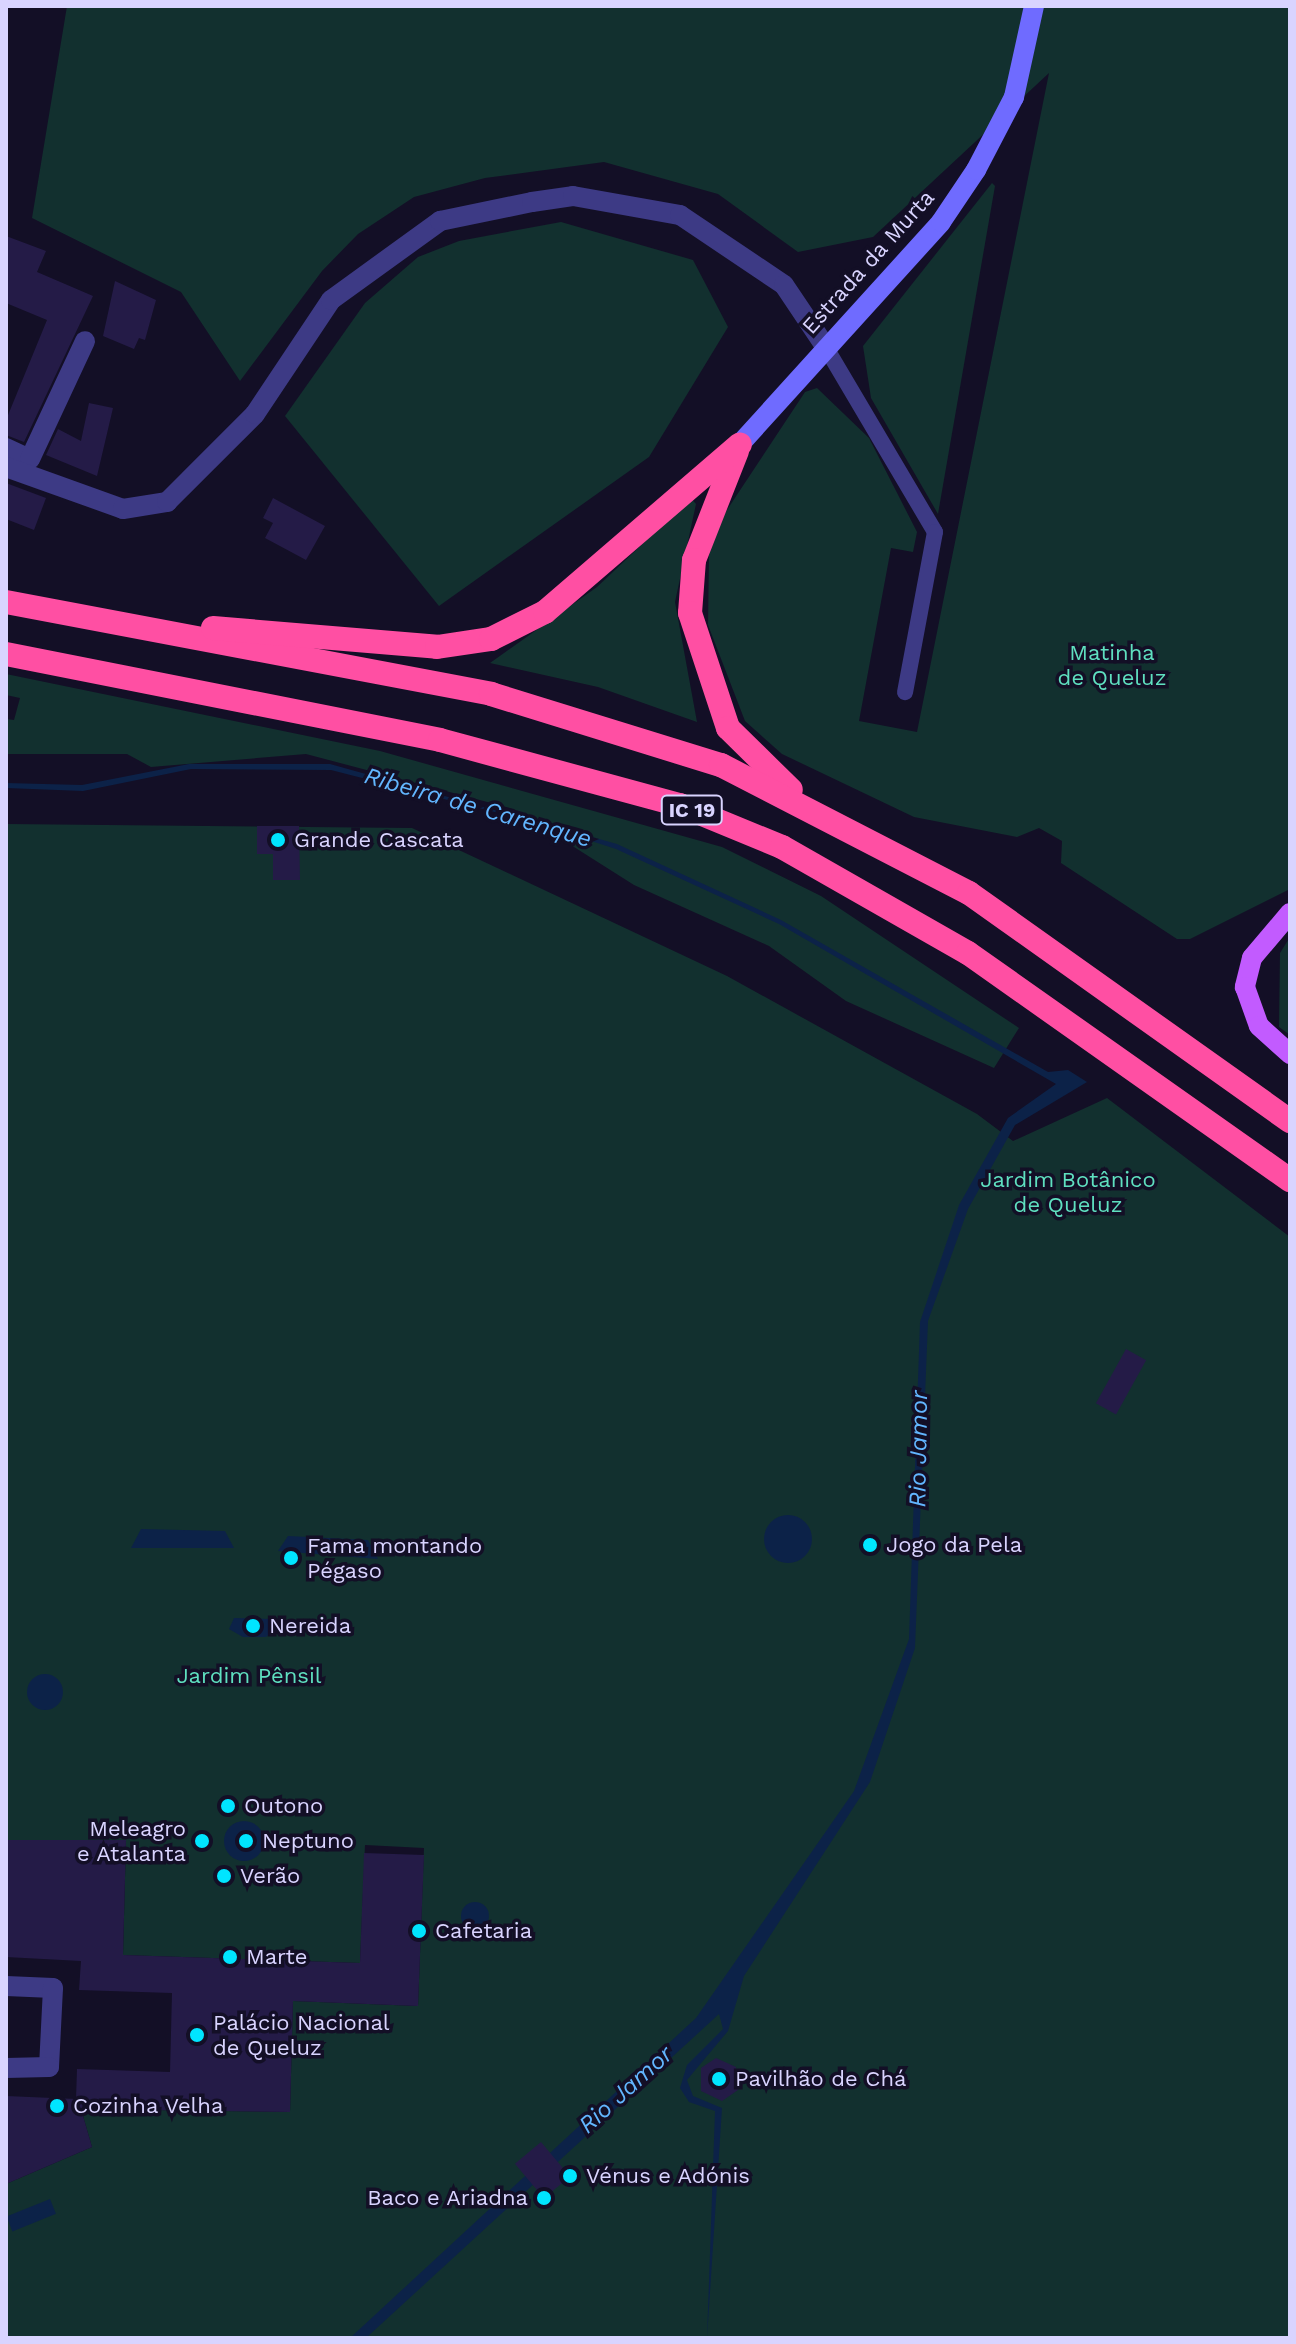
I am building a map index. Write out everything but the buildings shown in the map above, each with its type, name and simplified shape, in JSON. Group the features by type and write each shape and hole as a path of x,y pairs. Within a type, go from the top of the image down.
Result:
{"highway":[{"path":"115,623 437,647 491,639 545,612 740,444"},
{"path":"740,444 694,560 690,613 728,728 804,803"},
{"name":"IC 19","path":"6,602 491,694 721,765 804,803 969,893 1290,1121"},
{"name":"IC 19","path":"6,654 440,740 680,805 782,847 968,953 1290,1180"}],"main road":[{"path":"1290,913 1252,958 1245,987 1259,1026 1290,1054"}],"street":[{"name":"Estrada da Murta","path":"740,444 825,346 941,222 976,170 1014,97 1034,6"},
{"path":"6,467 123,509 167,502 255,414 331,300 380,260 440,221 573,196 680,215 730,242 784,285 825,346"},
{"path":"6,448 30,459 85,341"},
{"path":"6,1986 53,1988 49,2067 6,2068"}],"lane":[{"path":"825,346 935,532 905,692"}],"green space":[{"name":"Matinha de Queluz","path":"67,6 1290,6 1290,889 1190,939 1177,939 1061,863 1062,841 1039,828 1017,837 914,817 782,754 745,721 708,625 709,555 719,522 805,392 817,388 869,438 917,532 913,552 891,548 859,721 917,732 1049,73 873,237 798,252 718,194 604,162 485,178 414,197 358,234 322,271 240,381 181,292 32,218"},
{"path":"992,183 995,186 938,514 871,398 863,346"},
{"path":"561,222 693,260 728,327 649,457 439,606 285,416 365,303 418,257 459,241"},
{"path":"691,498 696,504 675,602 697,722 598,687 490,663 597,587"},
{"path":"6,674 380,751 722,847 821,896 1019,1028 994,1068 846,1001 769,946 634,885 514,809 306,754 151,767 127,754 6,754 6,719 14,720 20,698 6,695"},
{"path":"6,824 412,828 727,976 977,1114 1013,1141 1107,1098 1290,1237 1290,2338 6,2338 6,2184 92,2147 81,2109 290,2112 293,2001 418,2006 424,1848 365,1845 360,1963 123,1955 126,1840 6,1840"},
{"path":"1290,937 1290,1035 1279,1027 1280,953"}],"water":[{"name":"Rio Jamor","path":"189,764 330,764 617,844 781,920 1048,1072 1068,1070 1087,1082 1015,1125 968,1209 928,1321 915,1648 870,1782 744,1976 728,2031 687,2080 693,2096 722,2108 707,2338 715,2111 689,2102 680,2088 687,2065 723,2029 719,2014 366,2338 350,2338 696,2018 854,1791 909,1639 920,1322 959,1205 1008,1118 1056,1084 779,924 616,849 526,820 331,770 191,769 83,791 6,788 6,783 82,785"},
{"path":"788,1515 805,1522 812,1539 805,1556 788,1563 771,1556 764,1539 771,1522"},
{"path":"141,1529 225,1531 234,1548 131,1548"},
{"path":"288,1536 368,1540 378,1559 278,1551"},
{"path":"234,1618 271,1619 275,1629 266,1637 243,1637 229,1629"},
{"path":"45,1674 58,1679 63,1692 58,1705 45,1710 32,1705 27,1692 32,1679"},
{"path":"244,1821 258,1827 264,1841 258,1855 244,1861 230,1855 224,1841 230,1827"},
{"path":"475,1902 485,1906 489,1916 485,1926 475,1930 465,1926 461,1916 465,1906"},
{"path":"50,2199 56,2214 12,2231 6,2217"}],"place":[{"name":"Grande Cascata","path":"278,840"},
{"name":"Jogo da Pela","path":"870,1545"},
{"name":"Fama montando Pégaso","path":"291,1558"},
{"name":"Nereida","path":"253,1626"},
{"name":"Outono","path":"228,1806"},
{"name":"Meleagro e Atalanta","path":"202,1841"},
{"name":"Neptuno","path":"246,1841"},
{"name":"Verão","path":"224,1876"},
{"name":"Cafetaria","path":"419,1931"},
{"name":"Marte","path":"230,1957"},
{"name":"Palácio Nacional de Queluz","path":"197,2035"},
{"name":"Pavilhão de Chá","path":"719,2079"},
{"name":"Cozinha Velha","path":"57,2106"},
{"name":"Vénus e Adónis","path":"570,2176"},
{"name":"Baco e Ariadna","path":"544,2198"}],"water label":[{"name":"Ribeira de Carenque","path":"478,808"}],"park label":[{"name":"Jardim Botânico de Queluz","path":"1068,1192"},
{"name":"Jardim Pênsil","path":"249,1676"}]}
